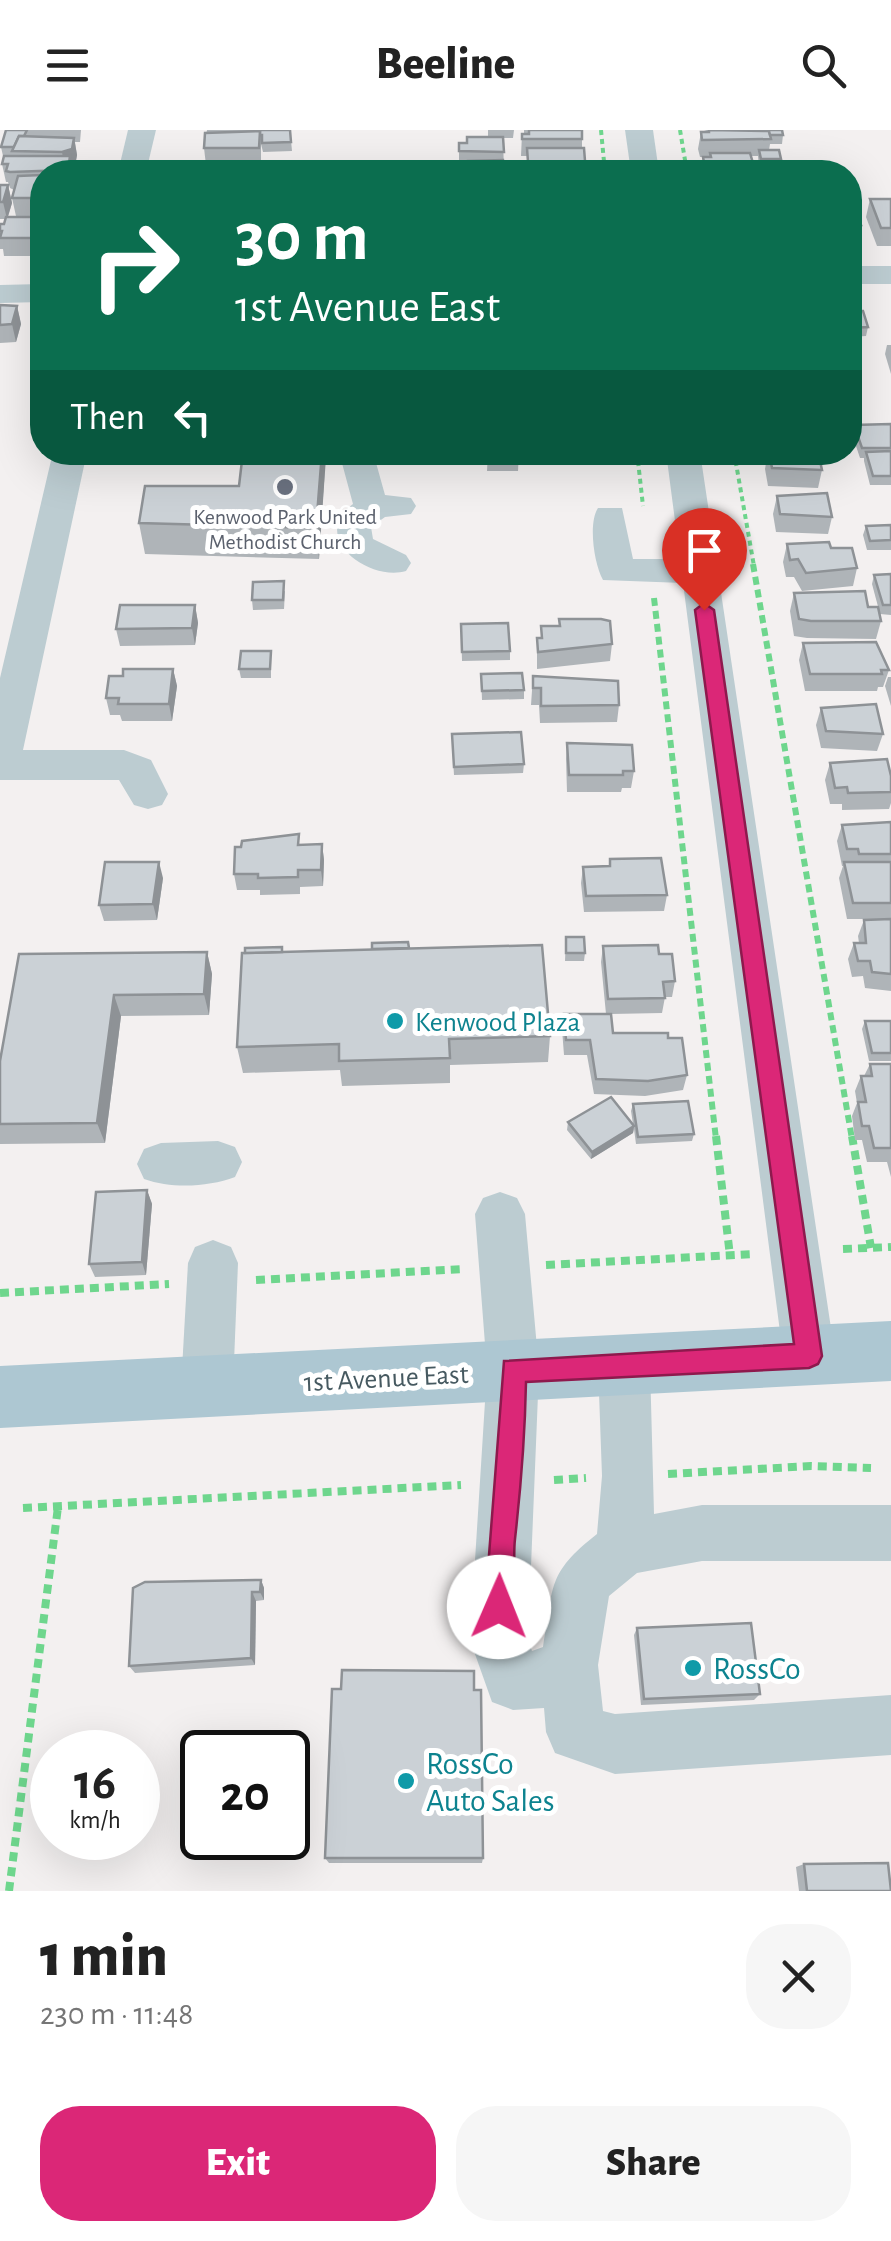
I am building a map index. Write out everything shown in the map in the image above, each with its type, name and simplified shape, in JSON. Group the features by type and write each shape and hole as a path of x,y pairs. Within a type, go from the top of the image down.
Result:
{"main road":[{"name":"1st Avenue East","path":"0,1397 891,1350"}],"street":[{"path":"135,160 142,130"},
{"path":"639,130 643,160"},
{"path":"862,276 891,275"},
{"path":"0,294 30,293"},
{"path":"67,465 0,765 124,765 137,770 148,794"},
{"path":"363,465 386,508 357,518 354,544 364,554 393,562"},
{"path":"685,465 809,1356"},
{"path":"610,516 616,571 699,571"},
{"path":"161,1164 218,1162"},
{"path":"500,1214 513,1370 510,1482 501,1542 498,1640 512,1681 540,1680 569,1665"},
{"path":"208,1386 213,1272"},
{"path":"624,1365 629,1476 624,1548"},
{"path":"891,1533 702,1532 624,1548 583,1581 569,1665 576,1732 615,1744 891,1725"}],"path":[{"path":"600,130 604,160"},
{"path":"680,130 685,160"},
{"path":"638,465 730,1256"},
{"path":"736,465 871,1248"},
{"path":"843,1250 891,1247"},
{"path":"0,1293 213,1272 504,1267 760,1254"},
{"path":"23,1508 811,1466 871,1468"},
{"path":"9,1891 58,1506"}],"building":[{"path":"6,130 27,130 14,147 1,147"},
{"path":"258,130 290,130 291,142 262,143"},
{"path":"529,130 582,130 582,139 522,139 522,134 529,134"},
{"path":"761,130 782,130 783,135 770,135 769,131"},
{"path":"260,131 259,148 204,148 205,133"},
{"path":"769,131 771,139 702,140 701,132"},
{"path":"19,136 74,138 72,149 62,152 12,151"},
{"path":"467,137 503,137 504,152 459,151 459,143 467,143"},
{"path":"527,148 584,148 585,160 528,160"},
{"path":"759,150 779,150 781,159 761,159"},
{"path":"710,153 750,153 752,160 704,160 711,157"},
{"path":"4,156 70,156 69,160 30,160 30,171 6,171 8,164 2,164"},
{"path":"18,176 30,176 30,198 12,198"},
{"path":"0,185 8,185 3,202 0,202"},
{"path":"870,199 891,199 891,228 881,228"},
{"path":"6,217 30,217 30,238 0,238 0,224 4,224"},
{"path":"0,305 17,306 12,324 0,325"},
{"path":"891,424 891,448 862,448 862,425"},
{"path":"891,451 891,476 873,476 866,452"},
{"path":"241,465 321,465 316,528 139,523 145,486 239,486"},
{"path":"771,465 821,465 822,470"},
{"path":"827,493 832,517 780,514 777,496"},
{"path":"891,525 891,540 870,541 866,526"},
{"path":"829,542 831,548 852,548 857,568 806,573 798,559 790,560 787,544"},
{"path":"891,574 891,605 883,605 874,575"},
{"path":"284,581 283,600 252,600 253,582"},
{"path":"865,591 868,607 878,607 881,621 799,619 794,593"},
{"path":"120,605 195,605 192,628 116,629"},
{"path":"559,619 610,621 612,644 538,652 541,626 560,626"},
{"path":"508,623 510,651 462,652 461,624"},
{"path":"876,642 889,670 881,670 882,674 810,674 803,643"},
{"path":"241,651 271,651 270,669 239,669"},
{"path":"123,669 173,669 169,704 118,704 119,698 106,698 109,676 123,676"},
{"path":"522,673 524,690 482,691 481,674"},
{"path":"533,676 618,681 619,705 541,706 541,688 533,688"},
{"path":"876,704 883,734 826,731 821,708"},
{"path":"521,732 524,764 454,767 452,734"},
{"path":"567,743 632,745 634,771 623,771 623,775 569,775"},
{"path":"887,759 891,792 848,793 847,787 835,788 830,763"},
{"path":"891,822 891,854 859,854 858,849 847,849 842,825"},
{"path":"299,834 298,845 322,844 321,870 298,870 298,877 234,874 235,847 241,847 242,841"},
{"path":"661,858 667,895 586,896 583,867 610,866 610,859"},
{"path":"105,862 159,862 153,904 99,905"},
{"path":"844,862 891,862 891,903 853,903"},
{"path":"891,919 891,974 872,972 870,961 858,961 854,943 866,943 864,920"},
{"path":"566,937 584,937 585,953 566,953"},
{"path":"408,942 409,948 372,949 372,943"},
{"name":"Kenwood Plaza","path":"542,945 550,1036 449,1039 450,1058 339,1061 339,1044 237,1047 242,953"},
{"path":"658,945 659,954 672,954 675,981 663,982 665,998 608,999 603,946"},
{"path":"282,947 282,952 245,953 245,948"},
{"path":"207,952 204,994 114,995 97,1123 0,1124 0,1061 19,954"},
{"path":"564,1014 611,1014 613,1033 668,1033 668,1038 682,1038 687,1075 648,1081 596,1079 590,1040 566,1040"},
{"path":"865,1021 891,1021 891,1053 872,1053"},
{"path":"870,1064 891,1064 891,1148 874,1148 869,1126 862,1126 858,1102 866,1102 861,1076 872,1076"},
{"path":"611,1097 634,1126 592,1152 568,1122"},
{"path":"688,1101 694,1134 638,1137 633,1104"},
{"path":"147,1190 142,1262 89,1264 96,1192"},
{"path":"261,1580 260,1592 252,1592 251,1658 129,1666 133,1588 145,1582"},
{"name":"RossCo","path":"751,1623 760,1694 644,1699 637,1628"},
{"name":"RossCo Auto Sales","path":"342,1670 474,1671 474,1690 481,1690 483,1858 325,1858 332,1689 341,1689"},
{"path":"888,1863 891,1891 807,1891 804,1864"}],"place":[{"name":"Kenwood Park United Methodist Church","path":"285,487"},
{"name":"Kenwood Plaza","path":"395,1021"},
{"name":"RossCo","path":"693,1668"},
{"name":"RossCo Auto Sales","path":"406,1781"}],"route":[{"path":"499,1607 501,1542 510,1482 513,1370 809,1356 704,610"}]}
